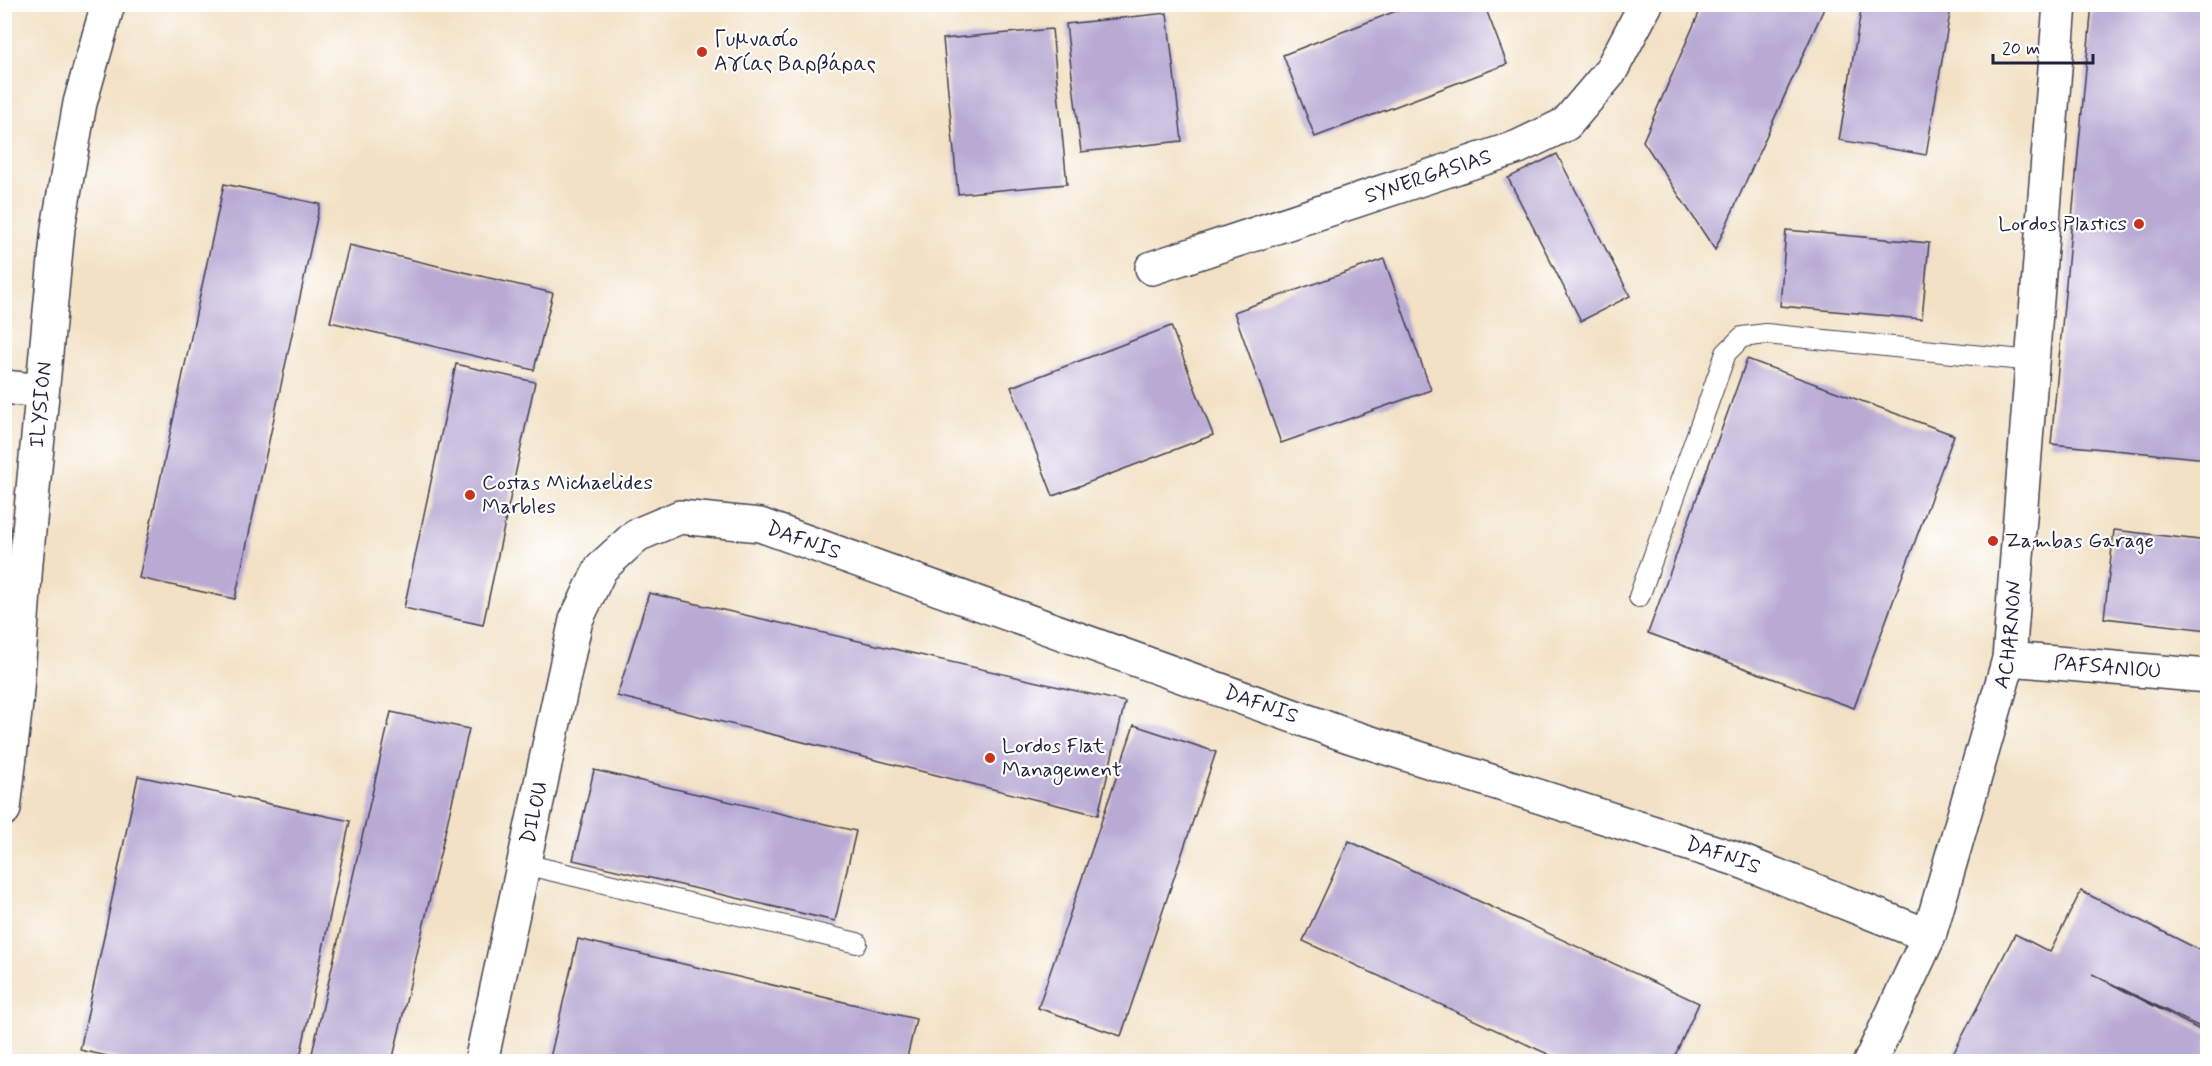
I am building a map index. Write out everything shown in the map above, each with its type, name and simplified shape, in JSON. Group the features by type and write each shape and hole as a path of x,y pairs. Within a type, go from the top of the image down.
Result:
{"street":[{"name":"ILYSION","path":"4,809 10,703 58,228 80,103 108,4"},
{"name":"SYNERGASIAS","path":"1152,268 1518,147 1566,124 1610,72 1646,4"},
{"name":"ACHARNON","path":"1870,1062 1929,936 2009,659 2060,4"},
{"path":"4,387 42,391"},
{"name":"DAFNIS","path":"602,568 638,535 680,517 760,525 1349,736 1732,858 1929,936"},
{"name":"DILOU","path":"481,1062 576,620 602,568"},
{"name":"PAFSANIOU","path":"2009,659 2208,676"}],"lane":[{"path":"1639,597 1726,353 1742,337 1766,334 2032,361"},
{"path":"524,864 857,943"}],"building":[{"path":"1414,4 1484,4 1507,64 1315,137 1283,55"},
{"path":"1703,4 1826,4 1715,250 1643,141"},
{"name":"Lordos Plastics","path":"2092,4 2208,4 2208,459 2051,444"},
{"path":"1862,5 1951,7 1926,155 1839,140"},
{"path":"1167,13 1182,141 1081,152 1066,24"},
{"path":"1052,29 1067,184 958,194 943,39"},
{"path":"1557,154 1630,296 1581,321 1508,178"},
{"path":"224,184 320,204 235,599 139,578"},
{"path":"1786,230 1929,243 1922,319 1780,306"},
{"path":"349,245 553,293 534,370 330,322"},
{"path":"1384,259 1431,390 1281,443 1234,312"},
{"path":"1171,326 1213,435 1053,496 1011,387"},
{"path":"1747,359 1954,435 1854,708 1648,633"},
{"name":"Costas Michaelides Marbles","path":"456,364 535,382 483,625 404,608"},
{"path":"2114,530 2208,541 2208,630 2104,618"},
{"name":"Lordos Flat Management","path":"649,593 1125,702 1098,815 617,696"},
{"path":"391,712 469,729 392,1062 310,1062"},
{"path":"1134,725 1216,752 1121,1036 1038,1008"},
{"path":"594,770 856,831 835,921 573,860"},
{"path":"138,776 350,821 299,1062 134,1062 80,1050"},
{"path":"1349,841 1699,1003 1672,1062 1565,1062 1303,941"},
{"path":"2081,891 2208,954 2208,1031 2092,974 2208,1034 2206,1062 1949,1062 2015,934 2050,952"},
{"path":"578,939 916,1019 906,1062 549,1062"}],"place":[{"name":"Γυμνασίο Αγίας Βαρβάρας","path":"702,52"},
{"name":"Lordos Plastics","path":"2139,224"},
{"name":"Costas Michaelides Marbles","path":"470,495"},
{"name":"Zambas Garage","path":"1993,541"},
{"name":"Lordos Flat Management","path":"990,758"}]}
